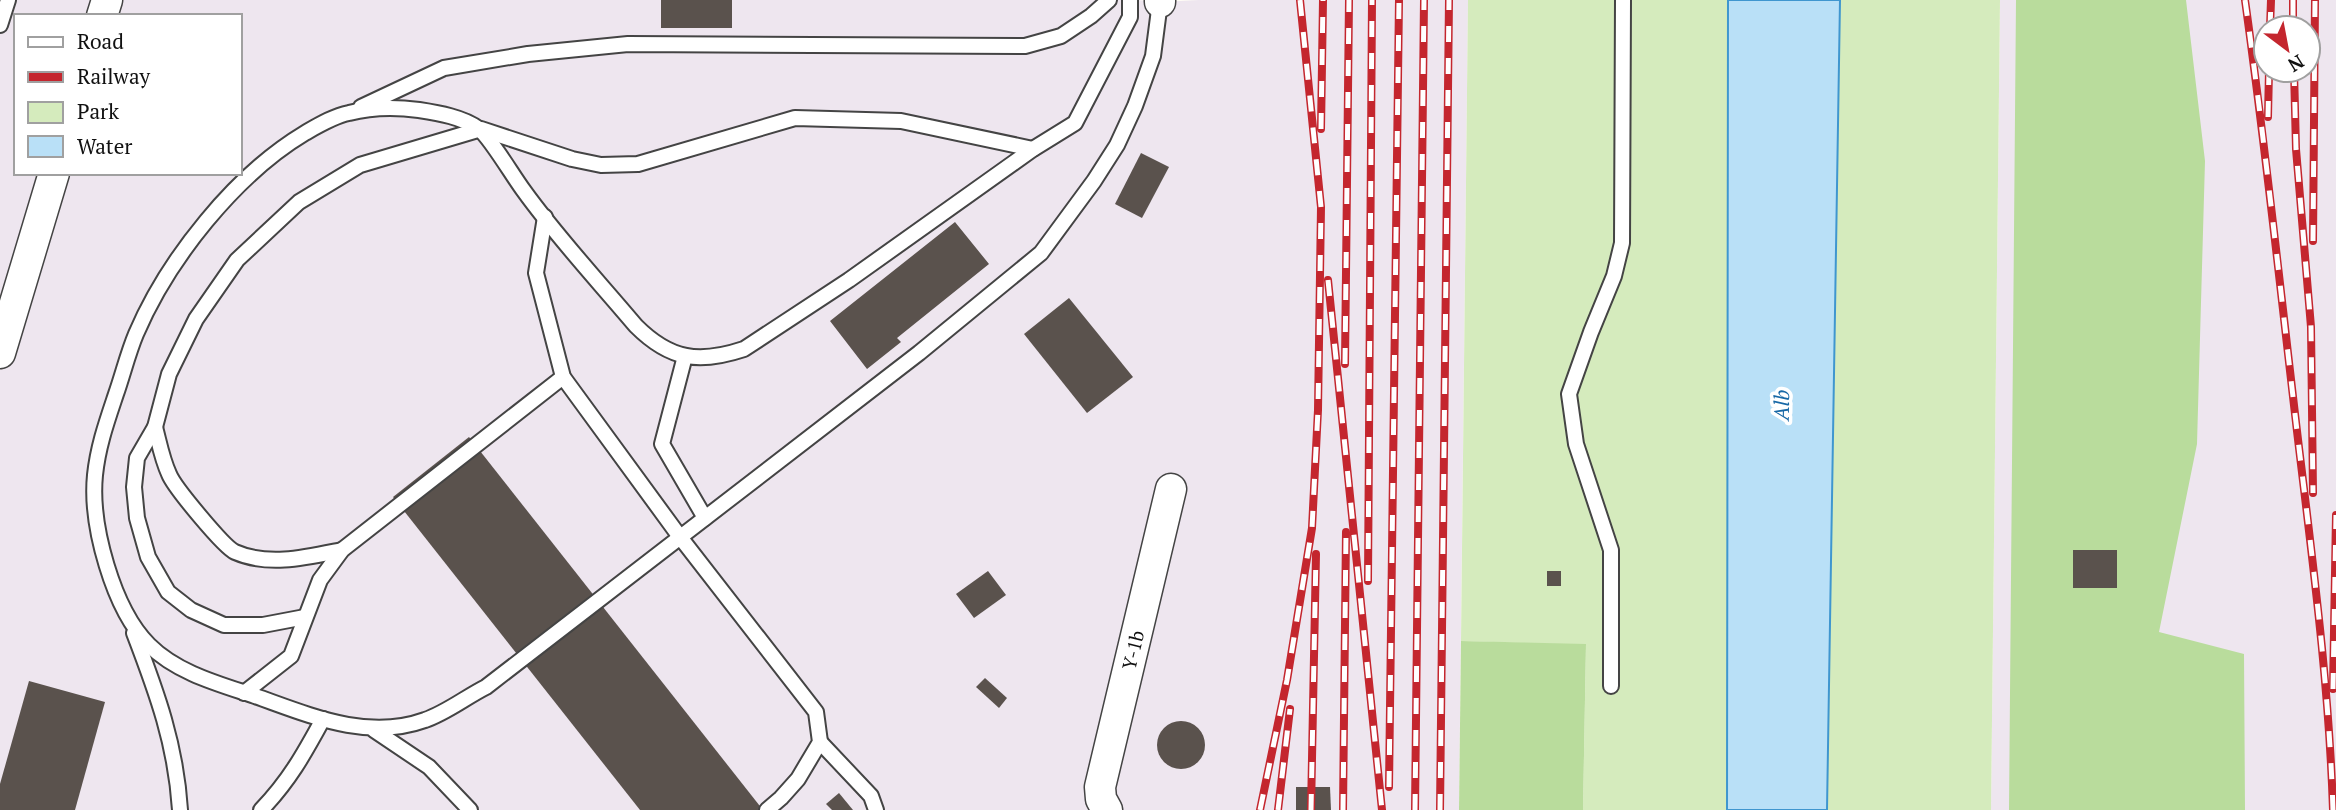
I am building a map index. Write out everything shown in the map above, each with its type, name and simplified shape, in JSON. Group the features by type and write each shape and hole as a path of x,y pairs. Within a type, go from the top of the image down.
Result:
{"street":[{"path":"0,353 53,175"},
{"name":"Y-1b","path":"1107,810 1101,799 1100,787 1171,489"}],"lane":[{"path":"0,25 8,0"},
{"path":"180,810 167,723 113,586 103,550 94,480 99,446 136,335 157,293 186,248 222,202 254,170 286,145 322,123 444,68 528,54 628,44 1025,46 1061,36 1109,0"},
{"path":"481,130 526,194 654,344 685,356 724,356 744,349 849,280 1033,149 1075,123 1130,17 1130,0"},
{"path":"1611,686 1611,550 1576,444 1569,394 1614,276 1622,243 1623,0"},
{"path":"374,730 424,720 486,687 919,353 1041,253 1117,145 1153,57 1160,1"},
{"path":"349,113 395,107 430,112 458,119 481,130 572,159 601,165 638,164 795,118 901,121 1033,149"},
{"path":"305,617 262,625 224,625 191,610 168,592 148,557 137,518 134,486 137,458 155,427 169,374 196,319 237,260 299,202 360,165 481,130"},
{"path":"545,217 536,273 563,377 680,537 816,712 820,742 871,796 876,810"},
{"path":"685,356 662,444 705,518"},
{"path":"244,693 291,656 320,580 342,551 563,377"},
{"path":"155,427 169,476 233,551 270,560 301,559 342,551"},
{"path":"125,611 148,644 176,666 244,693 323,719 374,730 429,767 464,808"},
{"path":"261,810 299,764 323,719"},
{"path":"767,810 798,779 820,742"}],"shaded area":[{"path":"0,0 1468,0 1459,810 0,810"},
{"path":"2000,0 2336,0 2336,810 1991,810"}],"green space":[{"path":"1468,0 1728,0 1727,810 1583,810 1586,645 1461,641"},
{"path":"1840,0 2000,0 1991,810 1827,810"},
{"path":"2016,0 2186,0 2205,161 2197,444 2159,632 2244,654 2245,810 2009,810"},
{"path":"1461,641 1586,644 1583,810 1459,810"}],"water":[{"name":"Alb","path":"1728,0 1840,0 1827,810 1727,810"}],"building":[{"path":"661,0 732,0 732,28 661,28"},
{"path":"1141,153 1169,167 1142,218 1115,204"},
{"path":"955,222 989,264 897,338 901,342 867,369 830,321"},
{"path":"1069,298 1133,377 1087,413 1024,334"},
{"path":"469,437 763,810 640,810 393,497"},
{"path":"2073,550 2117,550 2117,588 2073,588"},
{"path":"988,571 1006,595 974,618 956,594"},
{"path":"1547,571 1561,571 1561,586 1547,586"},
{"path":"985,678 1007,698 999,708 976,687"},
{"path":"29,681 105,702 75,810 0,810 0,784"},
{"path":"1181,721 1198,728 1205,745 1198,762 1181,769 1164,762 1157,745 1164,728"},
{"path":"1296,787 1330,787 1331,810 1296,810"},
{"path":"839,793 853,810 832,810 826,804"}],"railway":[{"path":"1260,810 1287,680 1312,528 1318,410 1321,207 1300,0"},
{"path":"1321,129 1323,0"},
{"path":"1345,364 1349,0"},
{"path":"1368,581 1372,0"},
{"path":"1389,787 1399,0"},
{"path":"1415,810 1424,0"},
{"path":"1440,810 1449,0"},
{"path":"2245,0 2319,620 2333,810"},
{"path":"2270,14 2271,0"},
{"path":"2293,0 2293,14"},
{"path":"2313,241 2315,0"},
{"path":"2268,117 2269,84"},
{"path":"2294,84 2296,149 2311,327 2313,493"},
{"path":"1328,280 1382,810"},
{"path":"2333,689 2336,515"},
{"path":"1343,810 1346,532"},
{"path":"1311,810 1316,554"},
{"path":"1278,810 1290,709"}]}
